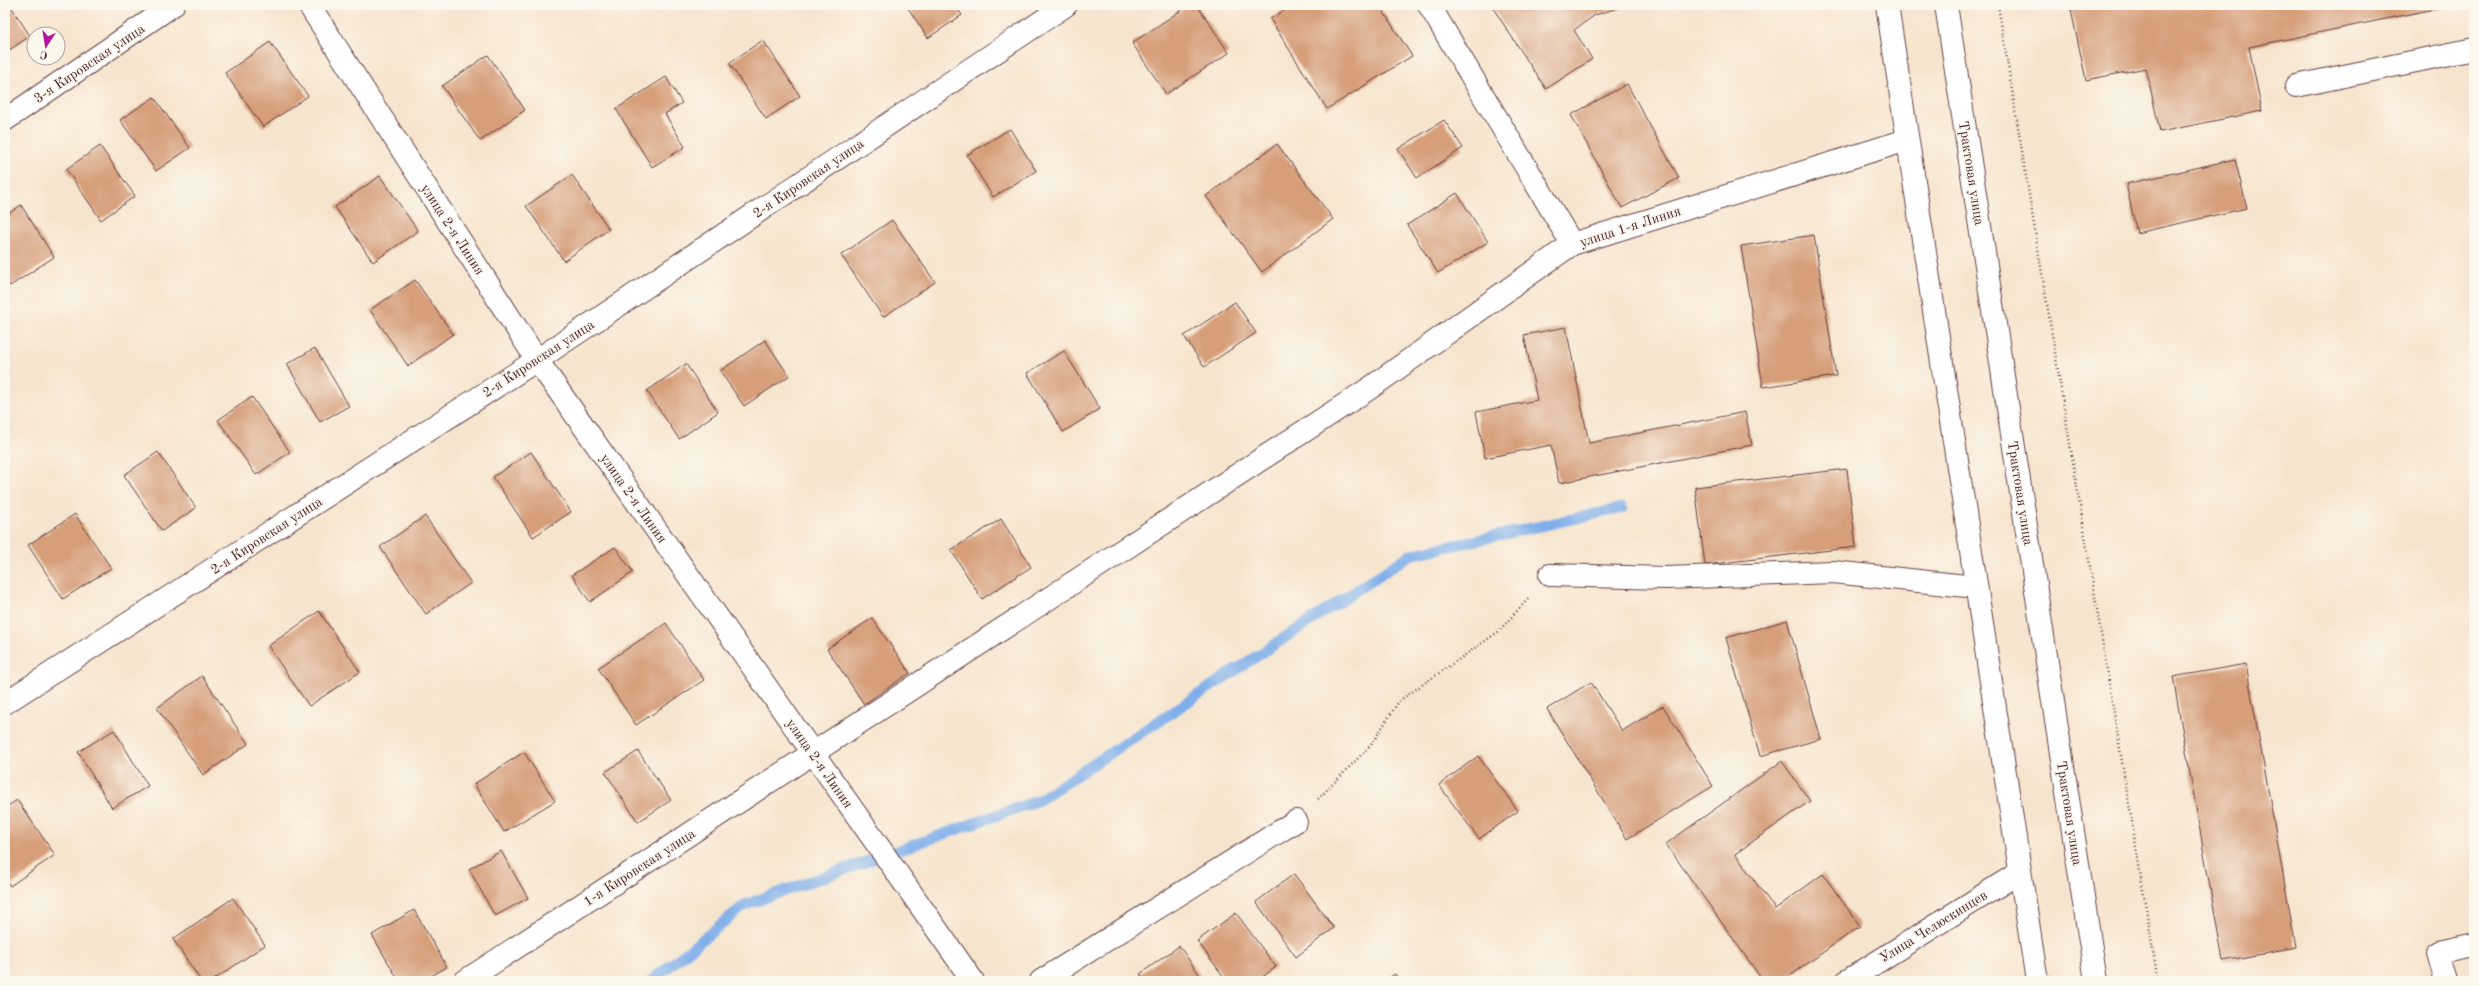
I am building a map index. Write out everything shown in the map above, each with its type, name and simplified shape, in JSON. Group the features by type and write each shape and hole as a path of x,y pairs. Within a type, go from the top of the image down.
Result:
{"street":[{"name":"3-я Кировская улица","path":"5,120 173,5"},
{"name":"улица 2-я Линия","path":"309,5 537,360 813,752 971,980"},
{"name":"2-я Кировская улица","path":"5,703 537,360 1066,5"},
{"name":"улица 1-я Линия","path":"1429,5 1572,244 1907,140"},
{"path":"1887,5 2037,981"},
{"name":"Трактовая улица","path":"1946,5 2096,981"},
{"path":"2296,86 2474,49"},
{"name":"1-я Кировская улица","path":"465,981 1370,388 1572,244"},
{"path":"1550,575 1666,578 1833,572 1976,587"},
{"path":"1041,981 1296,821"},
{"name":"Улица Челюскинцев","path":"1847,981 2020,872"},
{"path":"2446,981 2438,953 2474,945"}],"path":[{"path":"1998,5 2158,981"},
{"path":"1296,821 1372,745 1399,701 1498,632 1550,575"}],"building":[{"path":"5,5 10,5 26,30 26,39 5,53"},
{"path":"906,5 955,5 962,15 928,38"},
{"path":"1189,5 1197,5 1229,53 1166,94 1132,43"},
{"path":"1293,5 1379,5 1412,56 1327,109 1270,19"},
{"path":"1491,5 1628,5 1595,15 1574,30 1592,59 1546,89"},
{"path":"2070,5 2449,6 2249,47 2262,111 2160,132 2146,68 2086,80"},
{"path":"763,40 800,96 766,119 729,63"},
{"path":"270,42 308,96 263,127 225,73"},
{"path":"488,55 525,110 480,141 442,86"},
{"path":"666,77 682,103 665,114 685,147 652,167 616,109"},
{"path":"1627,84 1679,178 1622,208 1571,115"},
{"path":"154,97 190,148 156,171 120,120"},
{"path":"1444,120 1463,148 1417,178 1398,149"},
{"path":"1010,129 1036,171 993,197 967,155"},
{"path":"1277,144 1333,219 1262,272 1206,196"},
{"path":"100,146 135,196 101,220 66,169"},
{"path":"2235,159 2247,208 2137,233 2126,184"},
{"path":"572,175 609,229 564,261 526,206"},
{"path":"380,176 418,231 373,262 335,207"},
{"path":"1457,193 1488,242 1438,273 1407,225"},
{"path":"21,205 54,257 10,286 5,279 5,216"},
{"path":"892,220 935,282 883,317 841,255"},
{"path":"1814,235 1836,376 1763,387 1741,246"},
{"path":"415,280 453,334 408,366 370,310"},
{"path":"1235,302 1256,333 1204,367 1184,336"},
{"path":"1566,327 1589,443 1745,412 1752,445 1559,483 1551,445 1485,458 1476,412 1537,400 1524,335"},
{"path":"765,340 789,376 744,406 720,371"},
{"path":"315,348 349,406 320,422 287,364"},
{"path":"1064,351 1100,409 1063,432 1027,373"},
{"path":"686,364 718,412 679,439 647,391"},
{"path":"252,397 290,452 256,475 218,420"},
{"path":"158,452 196,508 162,531 124,475"},
{"path":"531,452 571,512 533,537 493,477"},
{"path":"1847,469 1856,547 1705,565 1695,487"},
{"path":"75,514 111,568 63,599 28,545"},
{"path":"425,516 471,583 426,614 380,547"},
{"path":"1001,519 1031,567 982,599 951,550"},
{"path":"615,547 633,572 590,602 572,575"},
{"path":"319,611 360,672 309,706 268,646"},
{"path":"872,618 910,673 864,704 827,649"},
{"path":"1787,620 1821,739 1760,756 1726,638"},
{"path":"666,623 704,680 636,725 598,668"},
{"path":"2246,664 2296,948 2223,961 2173,677"},
{"path":"202,676 248,744 203,775 157,708"},
{"path":"1591,682 1622,731 1663,706 1713,786 1627,839 1547,709"},
{"path":"114,730 148,786 112,808 78,752"},
{"path":"638,751 671,800 638,822 605,772"},
{"path":"524,752 555,801 504,832 474,784"},
{"path":"1478,756 1518,811 1479,839 1439,785"},
{"path":"1782,761 1810,801 1735,854 1775,909 1823,874 1860,926 1783,981 1763,981 1666,844"},
{"path":"17,800 55,855 10,886 5,879 5,808"},
{"path":"501,851 528,898 495,916 469,869"},
{"path":"1294,874 1334,928 1296,957 1256,902"},
{"path":"233,898 265,945 212,981 201,981 173,939"},
{"path":"414,910 447,967 422,981 399,981 372,935"},
{"path":"1236,913 1276,967 1257,981 1227,981 1197,941"},
{"path":"1179,946 1204,981 1145,981 1140,974"},
{"path":"1395,974 1399,981 1384,981"}],"waterway":[{"path":"651,981 745,905 1039,800 1410,555 1622,508"}]}
